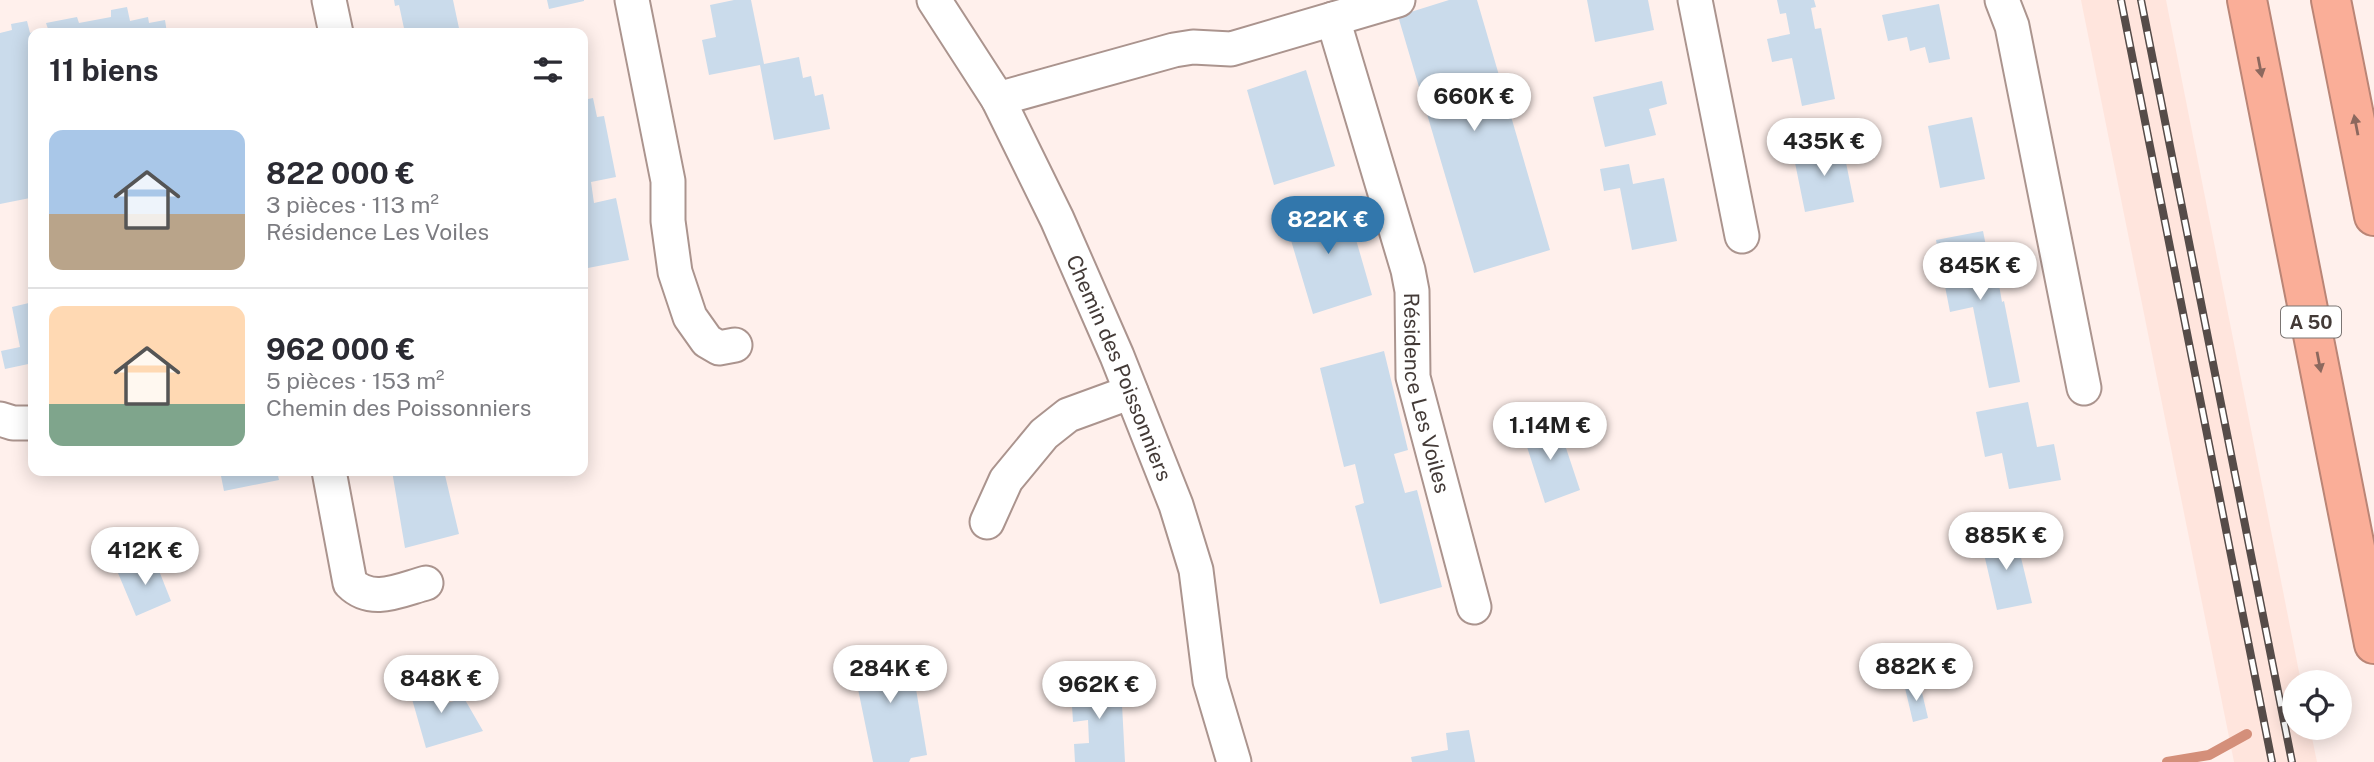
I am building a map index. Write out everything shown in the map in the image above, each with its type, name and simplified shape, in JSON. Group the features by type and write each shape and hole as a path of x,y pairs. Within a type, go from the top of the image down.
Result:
{"highway":[{"name":"A 50","path":"2247,0 2374,644"},
{"path":"2331,0 2374,216"}],"street":[{"path":"329,0 335,28"},
{"path":"632,0 668,181 668,221 675,272 690,317 707,341 719,348 735,345"},
{"name":"Chemin des Poissonniers","path":"934,0 998,99 1057,219 1176,505 1196,570 1210,681 1234,762"},
{"path":"998,99 1174,51 1193,47 1231,49 1398,0"},
{"path":"1695,0 1742,236"},
{"path":"2002,0 2012,26 2084,388"},
{"name":"Résidence Les Voiles","path":"1333,19 1408,270 1412,291 1413,377 1474,607"},
{"path":"987,522 1006,480 1044,434 1068,415 1131,392"},
{"path":"0,419 13,423 28,423"},
{"path":"330,476 350,583 360,593 380,595 426,583"}],"shaded area":[{"path":"2081,0 2166,0 2299,670 2282,670 2282,740 2312,740 2317,762 2234,762"}],"building":[{"path":"394,0 453,0 459,28 404,28 399,5 395,6"},
{"path":"547,0 584,0 584,1 549,9"},
{"path":"751,0 764,64 799,57 803,78 811,76 815,96 823,94 830,129 774,140 760,65 709,75 702,40 716,37 710,5"},
{"path":"1449,0 1477,0 1550,250 1474,273 1398,16"},
{"path":"1587,0 1648,0 1654,30 1595,42"},
{"path":"1777,0 1814,0 1816,7 1811,8 1815,29 1821,28 1835,99 1802,106 1792,58 1772,62 1767,39 1790,34 1786,13 1780,14"},
{"path":"1939,4 1950,59 1929,63 1925,47 1910,51 1907,37 1888,41 1882,15"},
{"path":"127,7 130,21 148,17 149,23 165,20 166,28 48,28 46,23 77,17 79,23 111,17 111,10"},
{"path":"27,21 29,28 28,198 0,204 0,33 12,30 11,24"},
{"path":"1306,70 1335,166 1274,185 1247,90"},
{"path":"1662,81 1667,104 1649,109 1656,135 1605,147 1593,97"},
{"path":"593,98 597,117 604,116 616,177 591,182 594,203 616,198 629,260 588,268 588,99"},
{"path":"1972,117 1985,179 1940,188 1928,126"},
{"path":"1842,143 1854,202 1805,212 1793,153"},
{"path":"1629,164 1633,184 1664,178 1677,241 1632,250 1620,188 1604,191 1600,169"},
{"path":"1344,198 1372,295 1313,314 1284,217"},
{"path":"1983,231 1994,286 1999,285 2002,302 2004,301 2020,382 1989,388 1973,307 1950,312 1936,240"},
{"path":"28,303 28,364 5,369 1,351 20,347 12,307"},
{"path":"1384,351 1408,450 1394,454 1405,493 1417,490 1442,587 1380,604 1355,506 1364,503 1355,464 1344,467 1320,368"},
{"path":"2028,402 2037,447 2054,444 2061,480 2009,489 2002,453 1985,457 1976,412"},
{"path":"1540,420 1544,434 1559,427 1580,490 1545,503 1521,428"},
{"path":"221,476 278,476 279,480 224,491"},
{"path":"393,476 445,476 459,534 405,548"},
{"path":"2015,533 2032,603 1997,610 1981,541"},
{"path":"154,558 171,601 136,616 118,573"},
{"path":"909,647 927,755 911,758 909,762 873,762 851,655"},
{"path":"1085,672 1086,687 1121,685 1125,762 1075,762 1074,744 1089,743 1088,720 1073,722 1070,673"},
{"path":"434,676 441,705 464,698 483,731 426,748 408,685"},
{"path":"1920,684 1928,718 1913,722 1905,688"},
{"path":"1469,730 1475,762 1412,762 1411,757 1448,750 1446,733"}],"waterway":[{"path":"2167,762 2209,755 2247,734"}],"railway":[{"path":"2121,0 2272,762"},
{"path":"2141,0 2292,762"}]}
